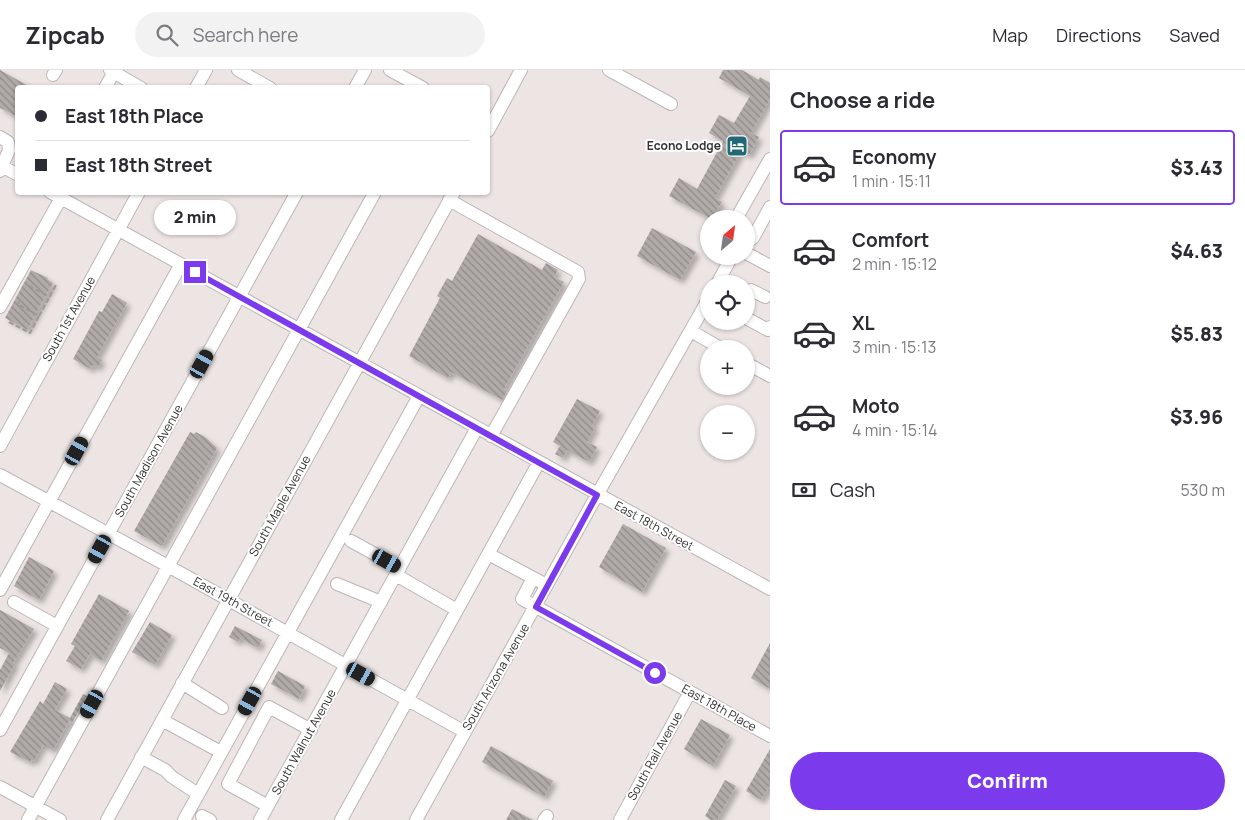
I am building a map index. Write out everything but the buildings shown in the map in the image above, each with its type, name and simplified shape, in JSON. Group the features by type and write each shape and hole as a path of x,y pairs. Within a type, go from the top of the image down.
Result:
{"street":[{"path":"198,85 206,70"},
{"path":"238,70 265,85"},
{"path":"357,85 366,70"},
{"path":"390,70 418,85"},
{"path":"490,124 521,70"},
{"path":"609,70 671,104"},
{"path":"106,85 111,71 136,85"},
{"path":"0,137 8,142 9,150 1,168 15,174"},
{"path":"741,210 770,159"},
{"path":"0,307 55,195"},
{"name":"East 18th Street","path":"55,195 770,589"},
{"name":"South 1st Avenue","path":"0,446 136,195"},
{"name":"South Madison Avenue","path":"0,730 296,195"},
{"path":"28,820 374,195"},
{"path":"451,196 578,272 579,279 491,436"},
{"name":"South Maple Avenue","path":"106,820 451,196"},
{"path":"755,234 770,207"},
{"path":"755,258 770,266"},
{"path":"0,590 181,264"},
{"path":"755,291 768,294"},
{"name":"South Arizona Avenue","path":"416,820 700,315"},
{"path":"755,323 769,331"},
{"path":"691,330 707,340"},
{"path":"755,368 770,376"},
{"path":"184,820 419,396"},
{"name":"South Walnut Avenue","path":"260,820 477,428"},
{"path":"341,820 539,462"},
{"name":"East 19th Street","path":"0,475 168,566 464,732"},
{"path":"351,541 457,610"},
{"path":"494,557 548,586"},
{"path":"533,578 522,599 536,607"},
{"path":"337,584 381,602"},
{"path":"14,602 57,626"},
{"name":"East 18th Place","path":"536,607 770,736"},
{"path":"182,683 222,708"},
{"name":"South Rail Avenue","path":"620,820 690,692"},
{"path":"268,806 228,784 270,708 311,730"},
{"path":"162,720 217,750"},
{"path":"141,757 165,770 172,778 192,790"},
{"path":"0,787 60,820"}],"path":[{"path":"9,322 30,333 56,285"},
{"path":"29,286 50,297"},
{"path":"20,300 18,304 39,316"},
{"path":"32,312 34,308"}],"place":[{"name":"Econo Lodge","path":"737,146"}],"route":[{"path":"195,272 597,495 536,607 655,673"}]}
